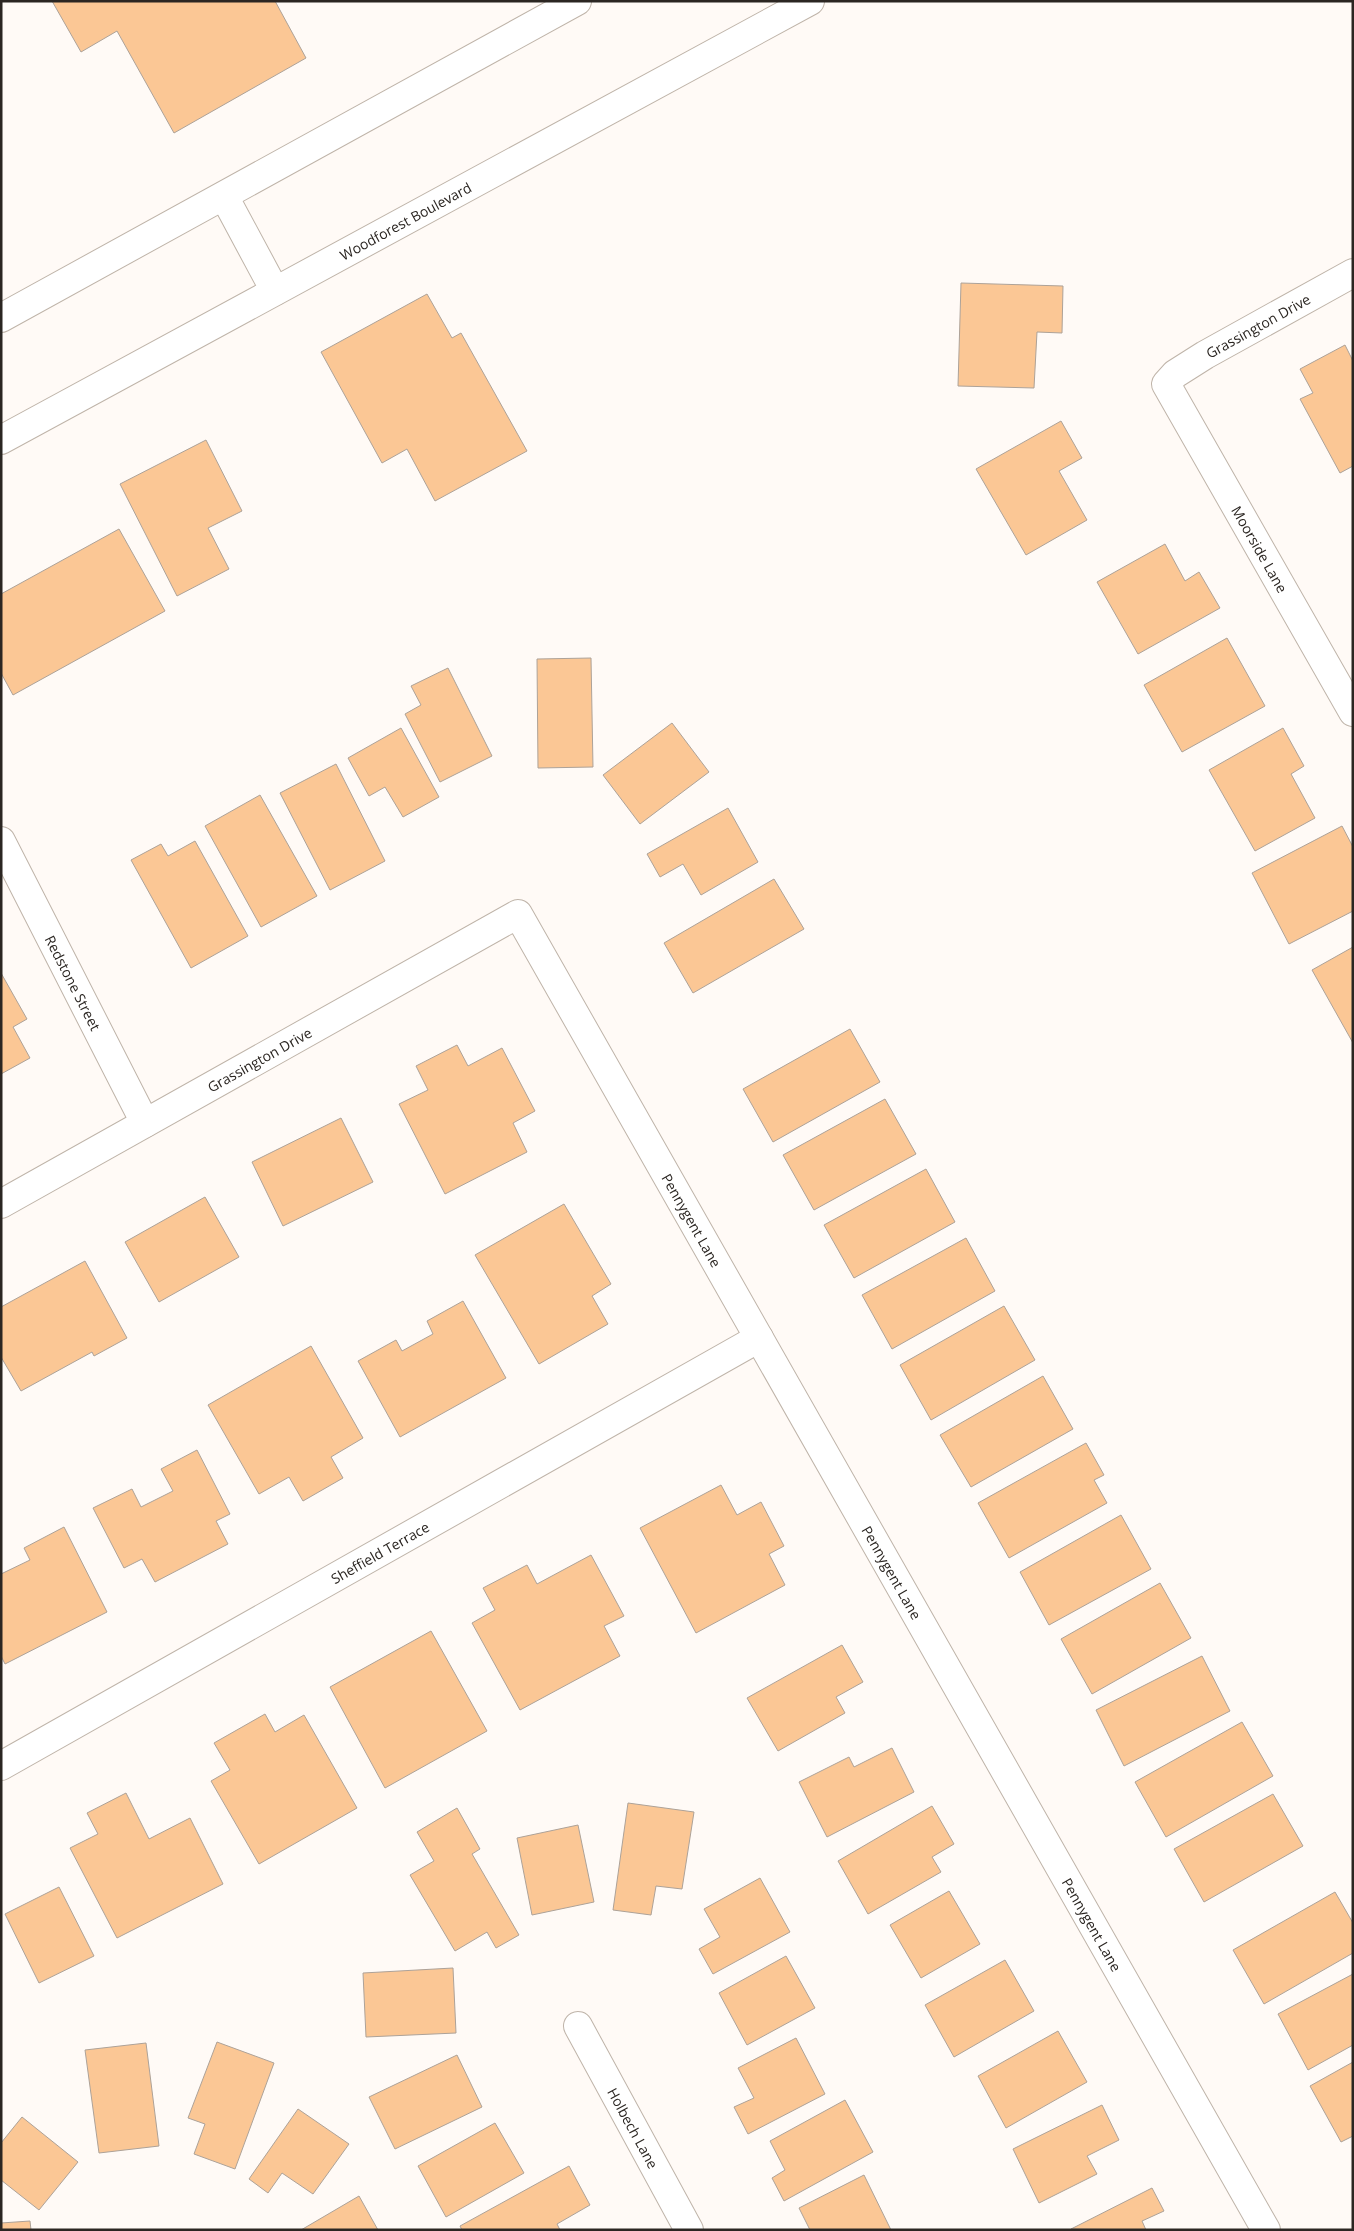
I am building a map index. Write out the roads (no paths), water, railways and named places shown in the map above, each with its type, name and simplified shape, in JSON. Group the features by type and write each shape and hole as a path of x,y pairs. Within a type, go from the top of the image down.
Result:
{"street":[{"path":"1,318 577,1"},
{"name":"Woodforest Boulevard","path":"1,440 810,1"},
{"path":"224,196 275,291"},
{"name":"Grassington Drive","path":"1166,384 1175,374 1205,355 1353,273"},
{"name":"Moorside Lane","path":"1166,384 1353,712"},
{"name":"Redstone Street","path":"1,841 145,1123"},
{"name":"Grassington Drive","path":"1,1204 518,914"},
{"name":"Pennygent Lane","path":"518,914 1266,2230"},
{"name":"Sheffield Terrace","path":"1,1766 759,1338"},
{"name":"Holbech Lane","path":"578,2026 689,2230"}]}
